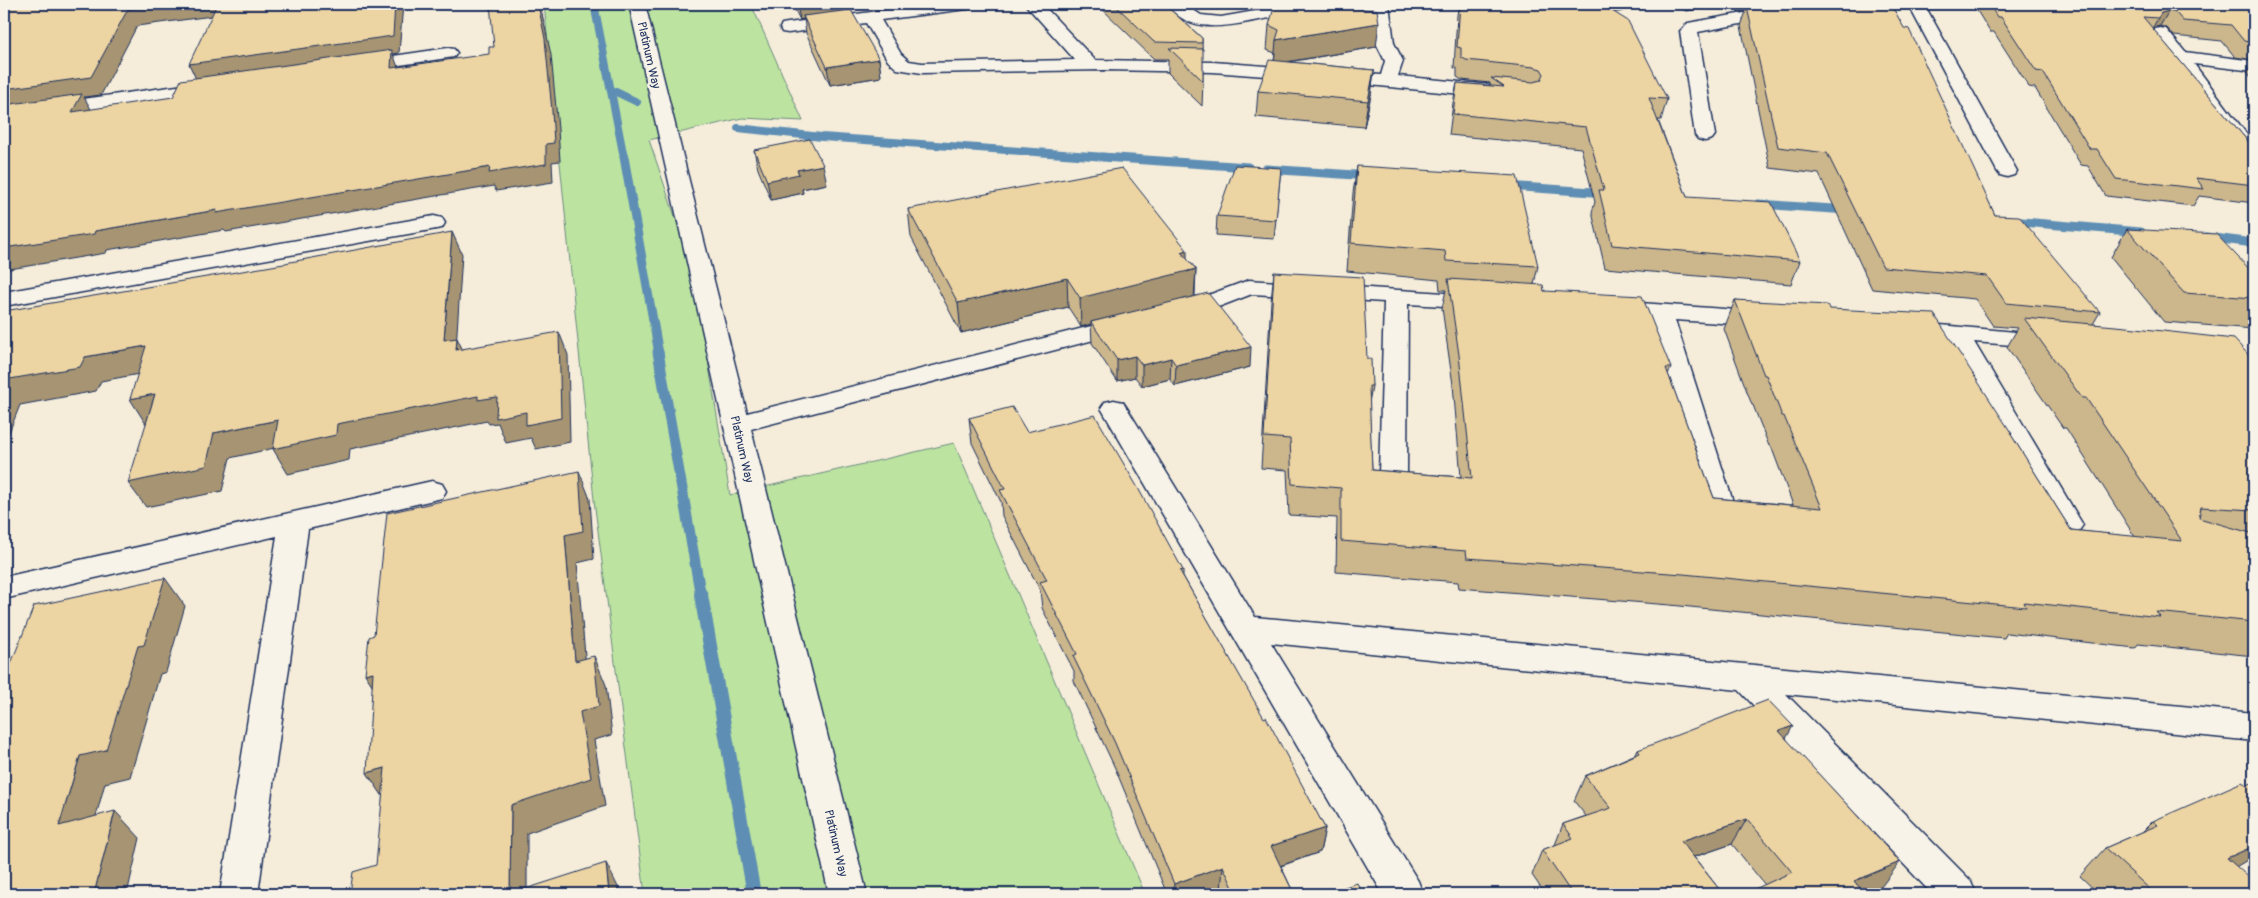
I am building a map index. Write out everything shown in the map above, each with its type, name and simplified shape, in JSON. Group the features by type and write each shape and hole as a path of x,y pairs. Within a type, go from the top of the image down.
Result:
{"street":[{"path":"788,28 967,4"},
{"path":"1034,4 1091,66"},
{"path":"1175,4 1189,17 1204,22 1221,22 1322,4"},
{"path":"1381,4 1386,43 1394,61 1388,80"},
{"path":"1705,135 1689,31 1694,27 1777,12 1785,8 1784,4"},
{"path":"1916,4 2007,171"},
{"name":"Platinum Way","path":"642,5 736,424 848,894"},
{"path":"872,17 894,58 903,65 922,68 1212,67 1388,80 1510,93"},
{"path":"2160,34 2180,57 2254,158"},
{"path":"339,69 448,53"},
{"path":"2180,57 2254,66"},
{"path":"4,116 231,84"},
{"path":"4,299 434,223"},
{"path":"736,424 1200,306 1249,287 1503,303"},
{"path":"1393,474 1396,297"},
{"path":"1592,307 1788,320"},
{"path":"1660,311 1720,506"},
{"path":"1887,328 2072,343"},
{"path":"1956,333 2068,525"},
{"path":"1114,408 1404,894"},
{"path":"4,588 432,491"},
{"path":"239,894 294,522"},
{"path":"1246,628 2254,727"},
{"path":"1749,678 1957,894"}],"green space":[{"path":"544,4 751,4 803,121 742,118 649,140 693,269 730,495 954,443 1145,894 645,894 594,500"}],"building":[{"path":"4,4 173,4 128,9 91,77 4,89"},
{"path":"217,4 395,4 393,36 189,64"},
{"path":"490,4 538,4 545,39 554,143 546,144 546,164 489,173 490,167 216,213 217,210 95,231 94,234 4,248 4,105 82,94 72,112 173,97 181,80 392,50 391,68 489,54 489,47 494,47"},
{"path":"1114,4 1164,4 1202,38 1202,43 1154,42"},
{"path":"1275,4 1309,4 1377,10 1379,23 1276,40 1279,30 1269,25"},
{"path":"1460,4 1601,4 1628,21 1667,99 1649,98 1687,197 1771,202 1800,261 1612,245 1599,190 1604,190 1586,127 1453,114 1457,83 1504,87 1491,78 1533,82 1541,80 1544,74 1541,69 1534,67 1466,60 1461,57 1461,48 1457,47"},
{"path":"1766,4 1891,4 1904,28 1909,29 1995,215 2019,216 2100,312 2006,303 1987,276 1883,267 1827,153 1778,147 1747,7"},
{"path":"1989,4 2254,4 2254,43 2244,41 2231,25 2183,21 2176,13 2169,11 2161,13 2158,18 2143,17 2252,146 2254,151 2254,185 2196,178 2204,189 2116,179 2097,149 2090,149 2043,72 2036,71 2001,17 1997,17"},
{"path":"851,10 879,59 827,67 803,16"},
{"path":"1169,48 1203,49 1203,81"},
{"path":"1269,60 1374,70 1368,101 1258,91"},
{"path":"810,139 823,165 797,170 799,174 767,181 754,150"},
{"path":"1235,165 1281,168 1276,220 1217,216"},
{"path":"1357,166 1517,176 1538,266 1446,261 1445,251 1351,243"},
{"path":"1122,168 1187,250 1181,252 1196,269 1080,298 1067,278 958,303 908,209"},
{"path":"2127,229 2216,234 2254,274 2254,298 2184,293"},
{"path":"452,232 444,340 457,338 456,350 559,332 561,418 526,425 526,412 496,418 497,397 478,400 478,396 337,424 336,435 273,449 278,420 214,433 206,466 128,483 155,394 130,399 146,346 85,357 80,367 4,380 4,311 284,264"},
{"path":"1274,272 1363,277 1367,359 1371,359 1372,386 1369,386 1372,470 1472,478 1459,355 1448,279 1543,285 1544,291 1642,296 1671,368 1666,368 1714,498 1822,508 1784,416 1782,416 1766,375 1764,375 1735,300 1827,305 1830,309 1934,314 2012,434 2010,433 2071,530 2182,541 2086,398 2082,398 2024,318 2234,339 2254,361 2254,510 2201,507 2199,518 2254,534 2254,622 2156,612 2160,617 2024,602 2026,607 1683,574 1467,558 1466,551 1341,541 1341,488 1292,484 1290,439 1264,437"},
{"path":"1208,293 1251,347 1176,365 1171,358 1142,365 1135,356 1117,360 1091,322"},
{"path":"1012,407 1027,432 1095,415 1138,488 1183,570 1180,571 1264,718 1266,717 1325,828 1271,846 1294,894 1236,894 1223,866 1174,884 1115,743 1073,656 1077,654 1040,582 1047,580 1000,490 1005,489 969,418"},
{"path":"579,471 583,531 565,535 575,661 594,656 599,706 580,712 591,778 511,805 510,894 350,894 353,872 376,865 385,768 367,773 373,672 365,674 369,637 374,635 387,513"},
{"path":"165,578 144,645 138,646 106,750 80,756 59,826 115,811 94,894 4,894 4,681 34,606"},
{"path":"1768,700 1793,726 1779,731 1900,862 1854,881 1865,894 1744,894 1792,872 1747,819 1681,841 1723,894 1572,894 1542,850 1573,838 1563,824 1611,808 1585,776 1640,753 1638,750"},
{"path":"2242,782 2247,785 2254,782 2254,846 2227,858 2254,882 2254,894 2155,894 2105,848 2158,825 2153,821"},
{"path":"606,863 609,894 510,894"},
{"path":"1357,883 1363,894 1324,894"}],"waterway":[{"path":"594,4 624,158"},
{"path":"612,90 637,102"},
{"path":"738,128 822,137 1120,158"},
{"path":"624,157 659,354"},
{"path":"1102,157 1248,167"},
{"path":"1266,169 1370,176"},
{"path":"1506,186 1607,193"},
{"path":"1758,204 1849,210"},
{"path":"2010,221 2141,232"},
{"path":"2206,237 2254,243"},
{"path":"658,352 701,597"},
{"path":"701,595 754,894"}]}
